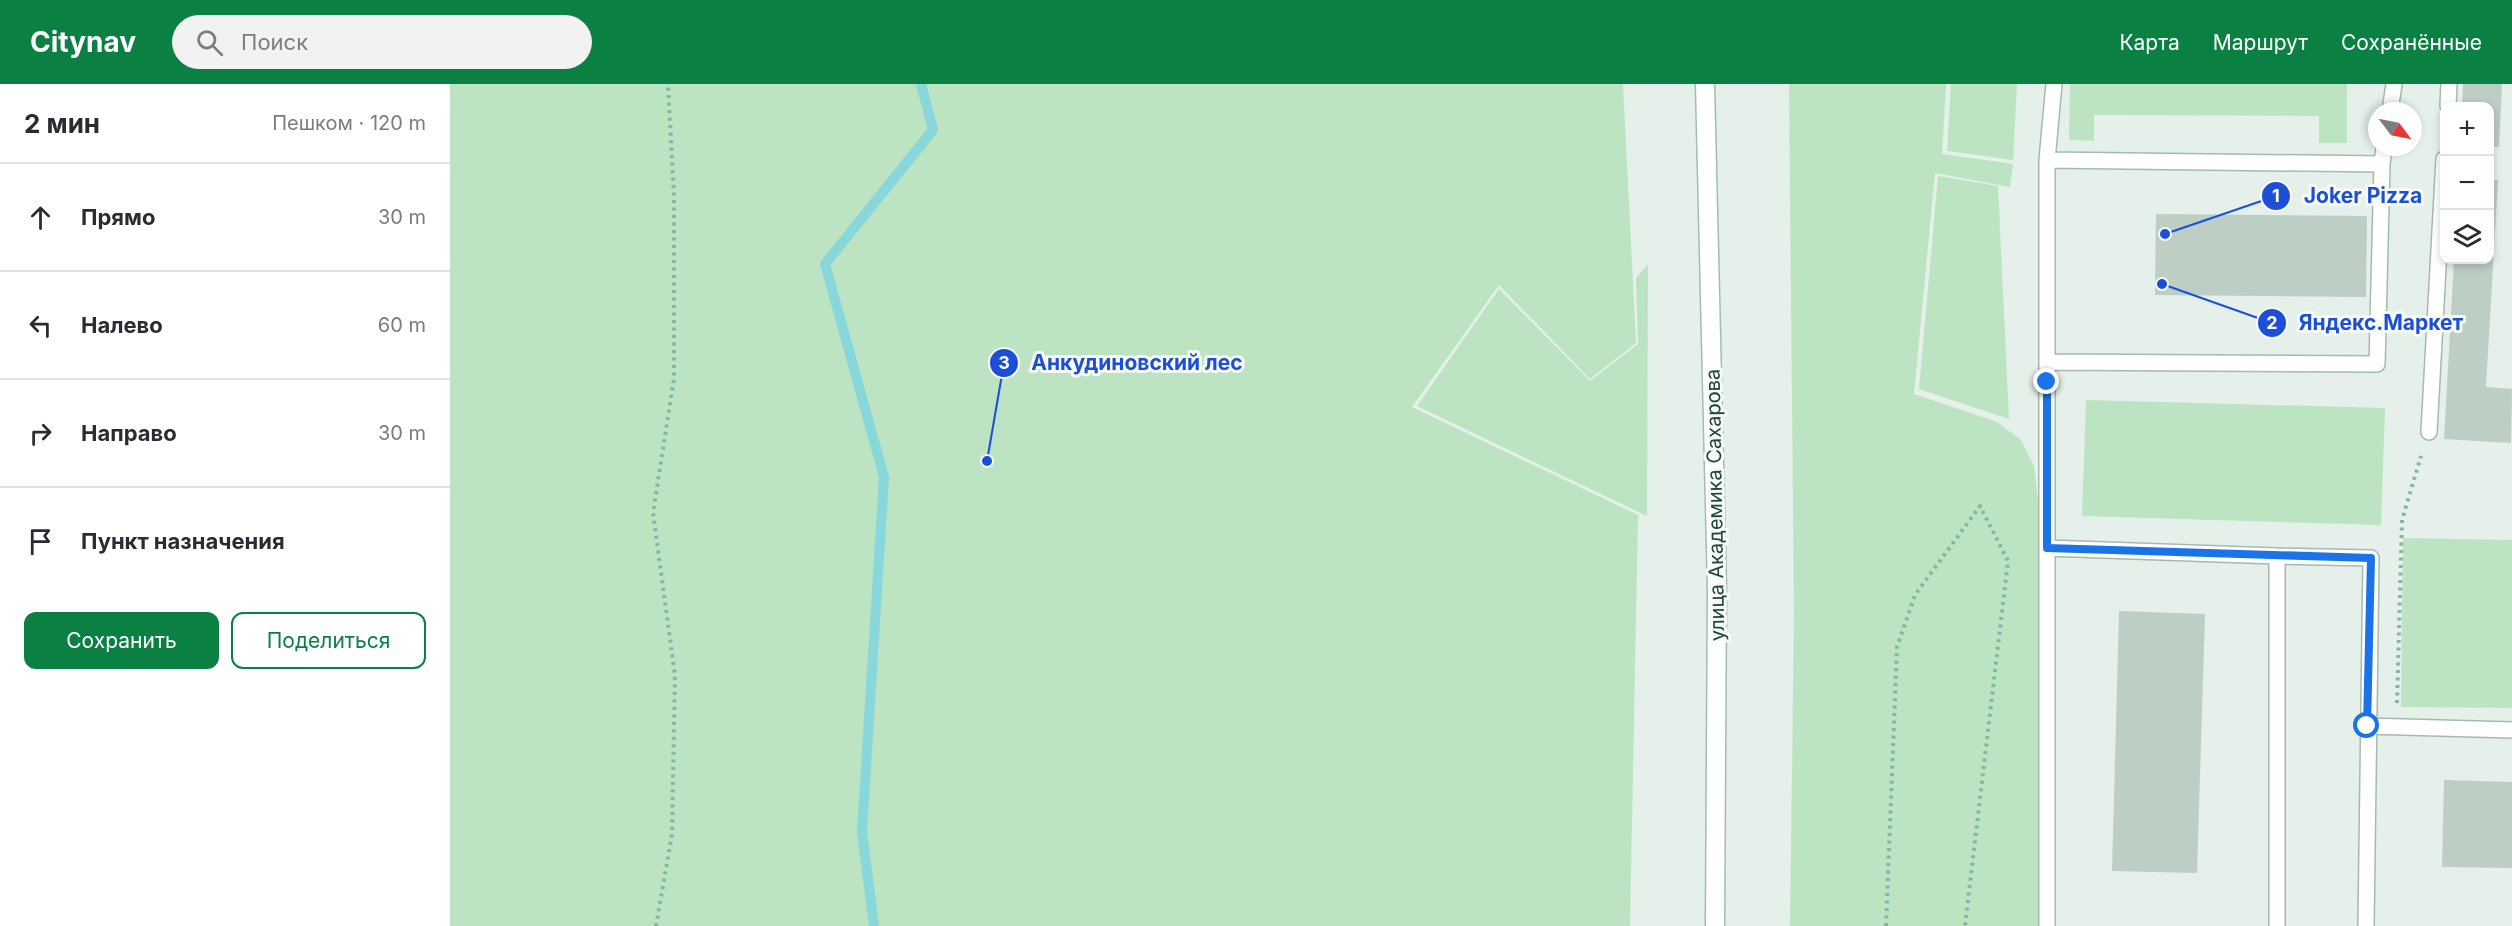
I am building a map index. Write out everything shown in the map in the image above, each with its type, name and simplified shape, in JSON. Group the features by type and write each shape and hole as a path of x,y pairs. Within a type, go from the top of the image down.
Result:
{"main road":[{"name":"улица Академика Сахарова","path":"1705,84 1718,590 1715,926"}],"lane":[{"path":"2047,926 2047,160 2055,84"},
{"path":"2391,102 2394,84"},
{"path":"2448,102 2449,84"},
{"path":"2047,362 2377,364 2383,156"},
{"path":"2047,160 2382,164"},
{"path":"2429,432 2442,210"},
{"path":"2047,548 2371,558 2366,926"},
{"path":"2277,556 2277,926"},
{"path":"2367,726 2512,730"}],"path":[{"path":"656,926 672,834 675,687 653,513 674,378 674,197 668,84"},
{"path":"2396,727 2402,520 2429,432"},
{"path":"1887,926 1898,647 1915,595 1980,506 2008,561 1965,926"}],"green space":[{"path":"450,84 1623,84 1636,343 1590,379 1499,285 1412,407 1638,515 1630,926 450,926"},
{"path":"1789,84 1946,84 1942,154 2013,164 2010,187 1935,173 1914,394 1997,422 2021,440 2034,466 2045,558 2040,926 1790,926 1794,613"},
{"path":"1951,84 2017,84 2013,160 1947,151"},
{"path":"2070,84 2347,84 2347,143 2319,143 2319,116 2094,115 2094,141 2069,140"},
{"path":"1938,176 1998,186 2009,419 1919,389"},
{"path":"1648,264 1647,516 1417,406 1499,289 1590,381 1638,344 1636,278"},
{"path":"2086,400 2385,408 2381,525 2082,516"},
{"path":"2403,538 2512,540 2512,708 2401,707"}],"building":[{"path":"2463,84 2502,84 2499,147 2494,147 2494,102 2462,102"},
{"path":"2494,180 2498,180 2494,249"},
{"path":"2156,214 2367,216 2366,297 2155,295"},
{"path":"2454,264 2493,264 2486,387 2512,389 2511,443 2444,439"},
{"path":"2119,611 2205,614 2197,873 2112,871"},
{"path":"2444,780 2512,782 2512,868 2442,867"}],"waterway":[{"path":"874,926 862,832 884,477 825,264 933,130 921,84"}],"place":[{"name":"Joker Pizza","path":"2165,234"},
{"name":"Яндекс.Маркет","path":"2162,284"},
{"name":"Анкудиновский лес","path":"987,461"}],"route":[{"path":"2047,382 2047,548 2371,558 2367,726"}]}
